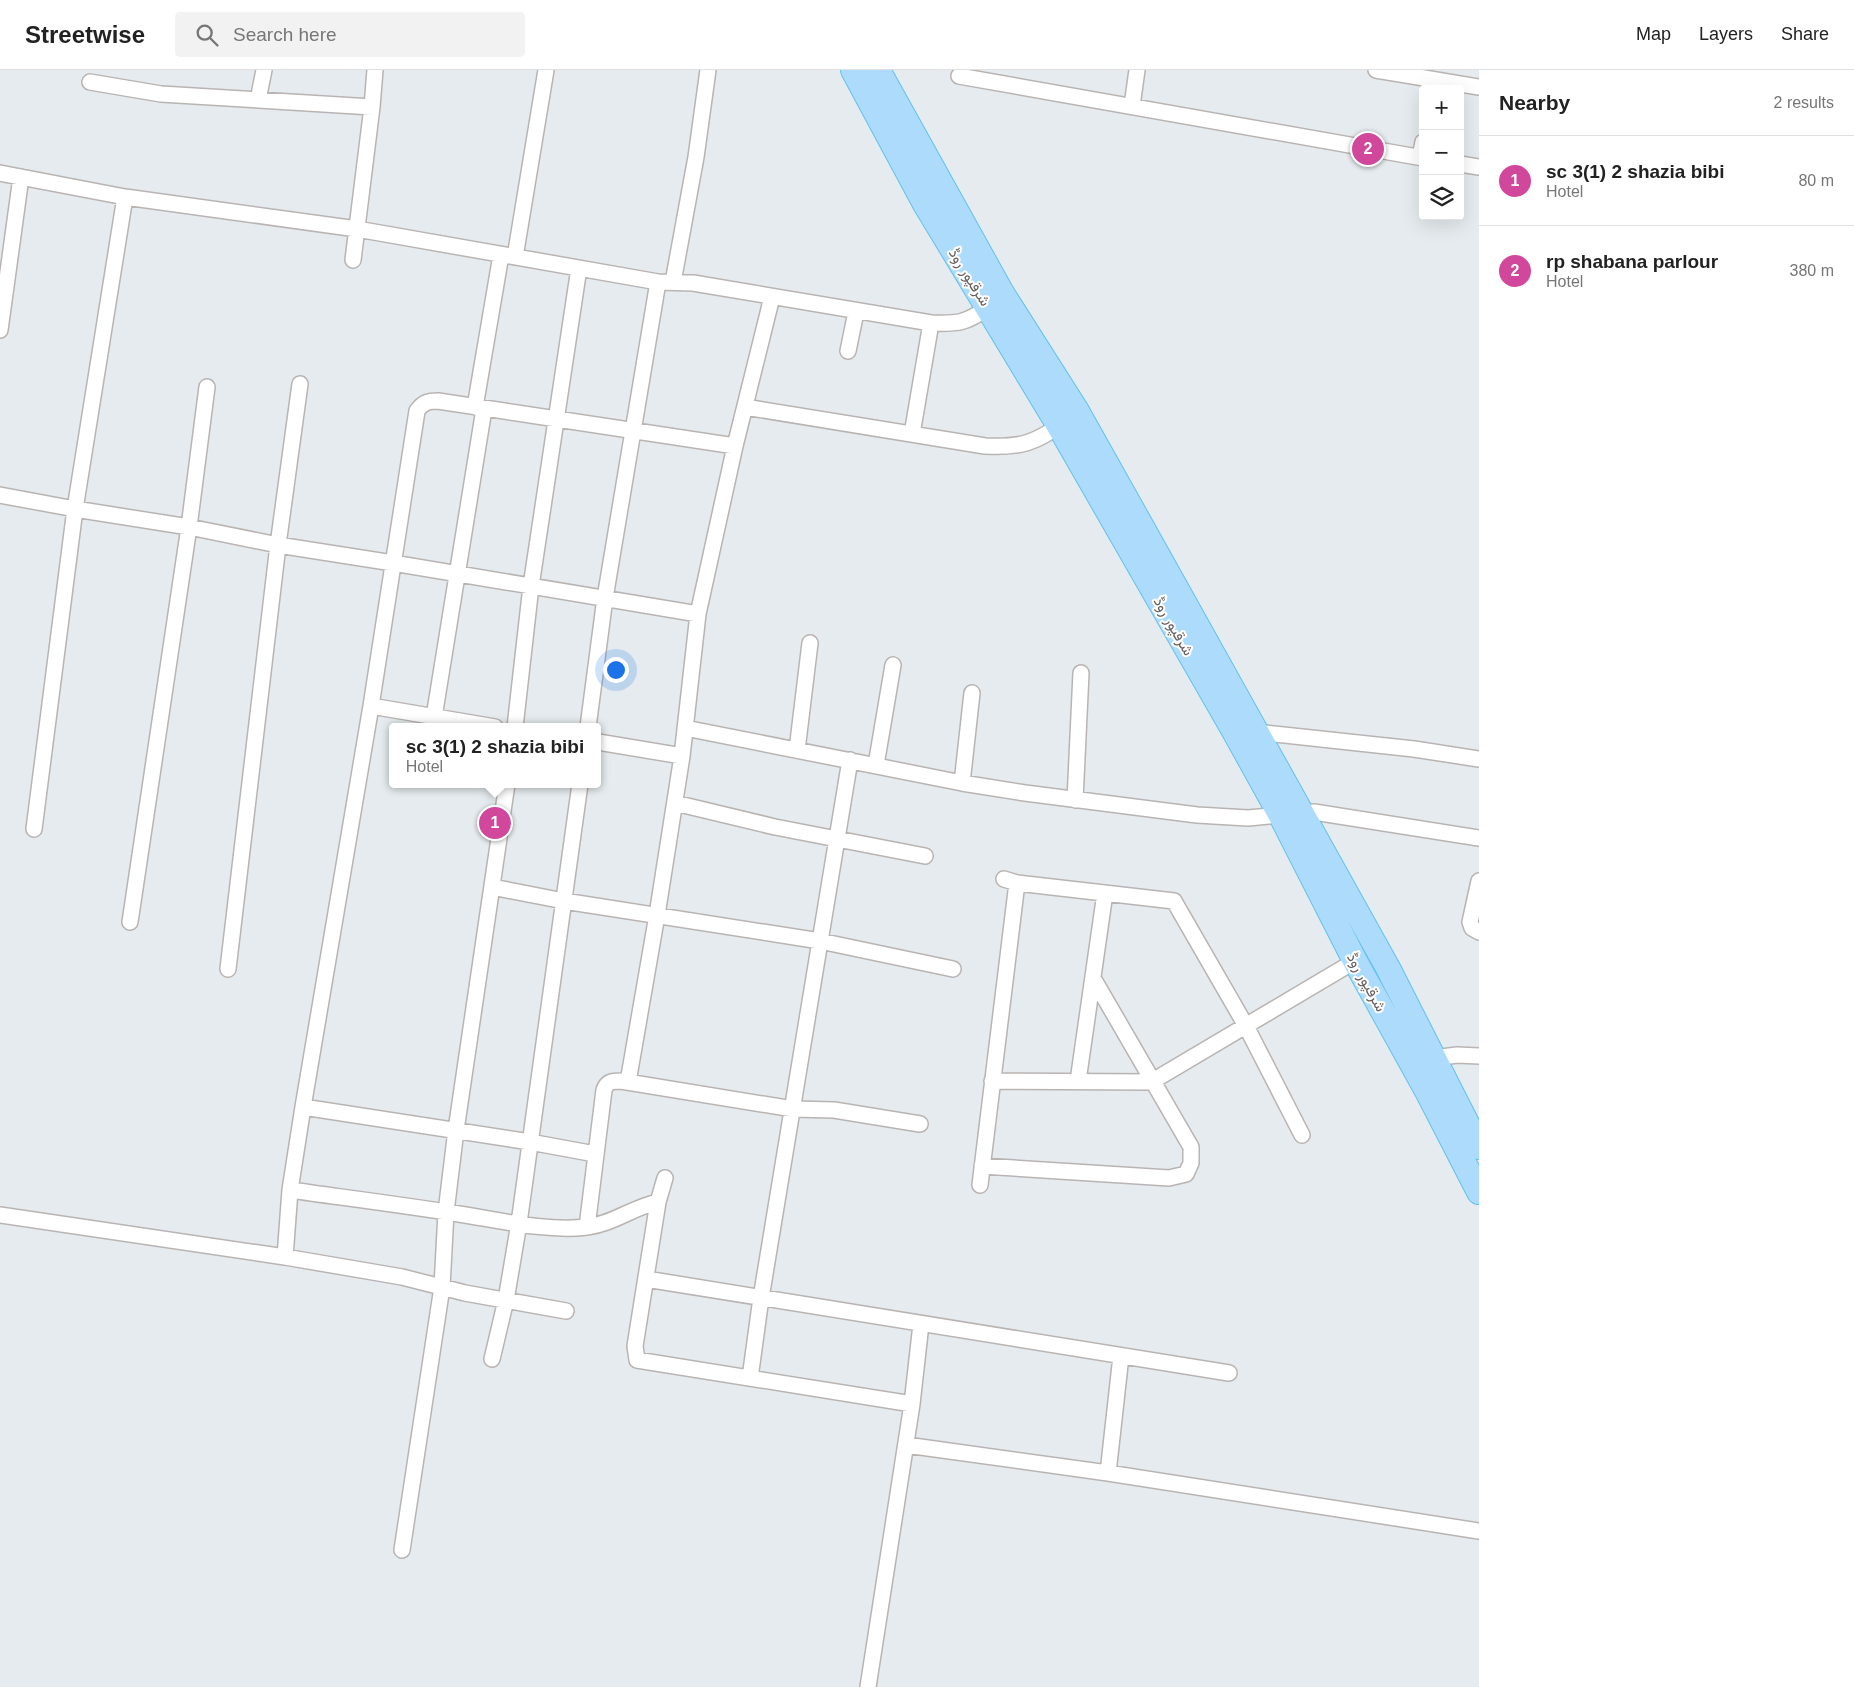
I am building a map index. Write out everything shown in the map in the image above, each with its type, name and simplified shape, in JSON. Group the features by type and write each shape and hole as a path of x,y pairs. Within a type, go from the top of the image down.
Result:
{"main road":[{"name":"شرقپور روڈ","path":"853,70 925,204 988,307 1068,418 1256,732 1355,961 1428,1092 1479,1192"},
{"name":"شرقپور روڈ","path":"878,70 1002,293 1068,418 1291,814 1388,968 1479,1147"}],"street":[{"path":"258,100 264,70"},
{"path":"353,260 375,70"},
{"path":"434,717 479,408 546,70"},
{"path":"589,723 606,598 634,431 666,282 696,157 708,70"},
{"path":"1132,106 1137,70"},
{"path":"1376,70 1432,84 1479,87"},
{"path":"959,76 1419,156"},
{"path":"90,82 161,94 372,107"},
{"path":"1464,165 1479,168"},
{"path":"0,173 125,197 357,229 579,268 666,282 693,283 930,324 960,323 976,316 988,307"},
{"path":"0,330 21,177"},
{"path":"34,829 75,509 125,197"},
{"path":"515,723 531,586 579,268"},
{"path":"628,1082 675,803 698,614 735,446 772,296"},
{"path":"848,351 856,312"},
{"path":"912,434 930,324"},
{"path":"228,969 278,546 300,384"},
{"path":"130,922 189,527 207,387"},
{"path":"285,1257 290,1190 303,1107 371,706 418,411 422,404 432,400 735,446"},
{"path":"745,407 985,446 1017,446 1031,443 1049,434 1068,418"},
{"path":"0,495 189,527 278,546 393,563 698,614"},
{"path":"797,750 810,643"},
{"path":"876,765 893,665"},
{"path":"1075,800 1081,673"},
{"path":"962,783 972,692"},
{"path":"371,706 471,723"},
{"path":"685,728 962,783 1075,800 1197,815 1248,818 1321,813 1479,838"},
{"path":"1256,732 1414,749 1479,759"},
{"path":"601,742 682,756"},
{"path":"750,1378 761,1298 850,760"},
{"path":"402,1550 442,1287 446,1212 456,1130 506,788"},
{"path":"492,1359 506,1300 519,1224 579,788"},
{"path":"675,803 775,827 925,856"},
{"path":"980,1185 992,1081 1010,881 1174,901 1246,1026 1302,1135"},
{"path":"1479,881 1470,922 1472,928 1479,932"},
{"path":"492,887 564,901 820,941 953,969"},
{"path":"1078,1081 1105,893"},
{"path":"992,1081 1151,1082 1355,961"},
{"path":"982,1166 1169,1178 1186,1174 1191,1163 1191,1147 1151,1082 1093,978"},
{"path":"1434,1058 1457,1055 1479,1056"},
{"path":"587,1227 605,1086 614,1081 793,1109 834,1110 920,1124"},
{"path":"303,1107 456,1130 595,1154"},
{"path":"665,1178 658,1202 635,1346 637,1360 912,1404"},
{"path":"290,1190 519,1224 564,1228 605,1224 646,1204 658,1202"},
{"path":"0,1215 402,1276 442,1287 566,1311"},
{"path":"646,1279 1229,1373"},
{"path":"868,1687 912,1404 921,1324"},
{"path":"1108,1473 1121,1356"},
{"path":"906,1445 1108,1473 1479,1531"}],"place":[{"name":"rp shabana parlour","path":"1368,149"},
{"name":"sc 3(1) 2 shazia bibi","path":"495,823"}]}
